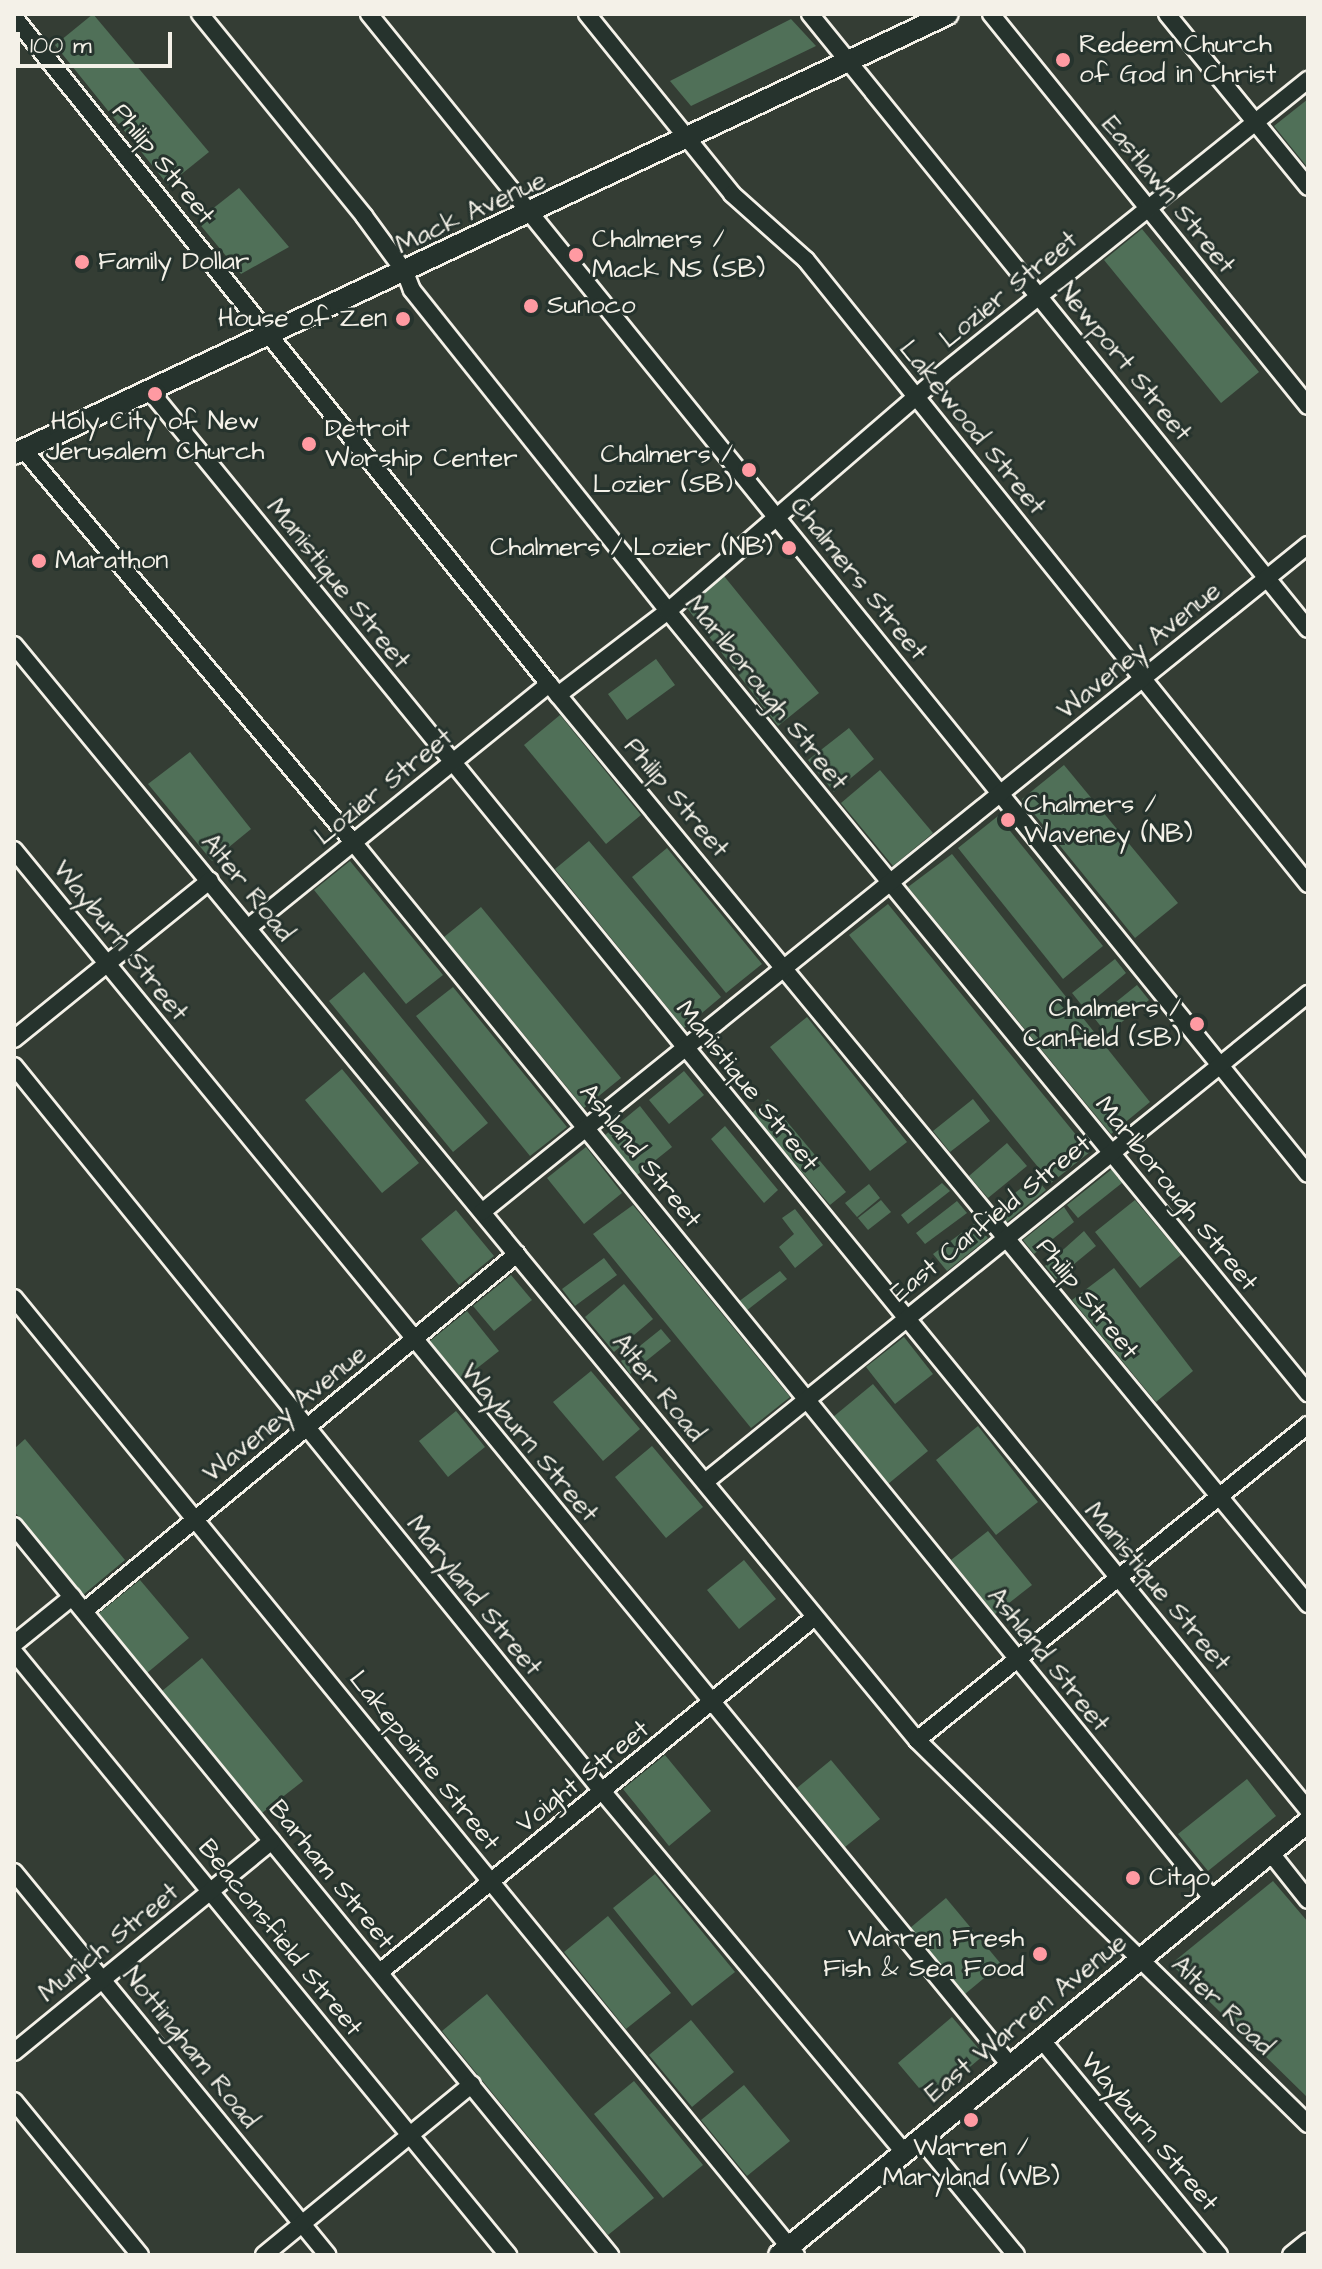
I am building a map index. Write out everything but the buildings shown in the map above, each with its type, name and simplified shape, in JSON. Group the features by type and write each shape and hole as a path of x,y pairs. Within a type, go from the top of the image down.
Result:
{"main road":[{"name":"Mack Avenue","path":"19,452 532,214 948,14"},
{"name":"East Warren Avenue","path":"788,2252 920,2138 1308,1822"}],"street":[{"name":"Marlborough Street","path":"200,14 405,272 412,290 668,611 1308,1393"},
{"name":"Chalmers Street","path":"369,14 1308,1174"},
{"name":"Lakewood Street","path":"587,14 741,204 806,260 1308,884"},
{"name":"Newport Street","path":"810,14 1308,629"},
{"name":"Eastlawn Street","path":"991,14 1308,406"},
{"path":"1167,14 1308,187"},
{"name":"Philip Street","path":"14,17 554,689 1308,1604"},
{"name":"Lozier Street","path":"249,927 452,763 668,611 916,396 1308,80"},
{"name":"Manistique Street","path":"150,391 1308,1810"},
{"name":"Ashland Street","path":"19,452 84,521 353,842 1212,1898"},
{"name":"Waveney Avenue","path":"891,883 1308,545"},
{"name":"Alter Road","path":"14,645 917,1740 1308,2124"},
{"name":"Wayburn Street","path":"14,850 1010,2065"},
{"path":"14,1039 210,880"},
{"path":"482,1212 891,883"},
{"name":"East Canfield Street","path":"705,1482 1308,994"},
{"name":"Maryland Street","path":"14,1066 602,1791 904,2152"},
{"name":"Waveney Avenue","path":"84,1611 517,1254"},
{"name":"Lakepointe Street","path":"14,1298 492,1882 788,2252"},
{"path":"917,1740 1308,1425"},
{"name":"Barham Street","path":"14,1526 610,2255"},
{"path":"14,1644 72,1597"},
{"name":"Voight Street","path":"380,1972 815,1617"},
{"name":"Beaconsfield Street","path":"14,1652 508,2255"},
{"name":"Munich Street","path":"14,2052 272,1841"},
{"path":"1270,1852 1308,1900"},
{"name":"Nottingham Road","path":"14,1872 328,2255"},
{"name":"Wayburn Street","path":"1041,2039 1219,2255"},
{"path":"264,2255 472,2084"},
{"path":"14,2101 140,2255"},
{"path":"920,2138 1016,2255"},
{"path":"1291,2255 1308,2241"}],"green space":[{"path":"93,14 209,152 168,185 55,45"},
{"path":"791,19 816,46 691,106 670,81"},
{"path":"1308,99 1308,168 1274,126"},
{"path":"239,188 289,247 241,274 197,221"},
{"path":"1142,229 1259,372 1221,403 1104,260"},
{"path":"724,576 819,693 778,726 687,608"},
{"path":"656,659 675,685 627,720 608,694"},
{"path":"560,715 641,815 606,844 524,745"},
{"path":"849,728 874,759 834,792 808,760"},
{"path":"190,752 251,829 212,861 148,784"},
{"path":"1064,765 1178,903 1135,938 1022,799"},
{"path":"880,770 933,833 893,866 841,803"},
{"path":"998,816 1103,946 1063,979 958,848"},
{"path":"589,841 721,997 684,1028 555,869"},
{"path":"667,848 762,964 726,993 632,877"},
{"path":"952,854 1150,1102 1111,1134 908,887"},
{"path":"350,861 443,975 406,1004 314,890"},
{"path":"888,904 1090,1152 1051,1183 849,935"},
{"path":"481,907 621,1078 584,1108 444,937"},
{"path":"1115,959 1126,973 1084,1008 1072,993"},
{"path":"364,972 488,1123 453,1152 329,1001"},
{"path":"1137,985 1149,1000 1107,1034 1095,1019"},
{"path":"453,987 567,1127 530,1156 416,1016"},
{"path":"807,1017 907,1142 870,1171 770,1047"},
{"path":"342,1069 419,1163 382,1193 305,1100"},
{"path":"684,1071 704,1095 669,1124 649,1100"},
{"path":"768,1099 846,1192 830,1205 752,1113"},
{"path":"973,1099 990,1121 950,1152 933,1131"},
{"path":"640,1106 672,1147 637,1175 605,1135"},
{"path":"725,1126 778,1190 764,1203 711,1139"},
{"path":"1007,1143 1027,1166 988,1198 969,1176"},
{"path":"586,1147 622,1193 584,1224 547,1178"},
{"path":"1112,1169 1122,1183 1078,1218 1067,1205"},
{"path":"1035,1177 1046,1190 1007,1222 995,1209"},
{"path":"942,1183 950,1191 908,1224 901,1215"},
{"path":"869,1184 880,1198 857,1217 845,1203"},
{"path":"881,1200 891,1212 868,1230 858,1218"},
{"path":"1135,1200 1181,1255 1140,1288 1095,1232"},
{"path":"957,1201 967,1213 925,1244 916,1233"},
{"path":"633,1205 790,1397 751,1428 593,1234"},
{"path":"1064,1207 1074,1222 1034,1254 1023,1240"},
{"path":"795,1209 823,1245 795,1268 779,1247 794,1234 782,1218"},
{"path":"456,1210 494,1256 459,1285 421,1239"},
{"path":"975,1223 988,1238 947,1271 933,1254"},
{"path":"1084,1231 1096,1246 1056,1279 1045,1266"},
{"path":"604,1258 617,1275 575,1306 562,1289"},
{"path":"1114,1268 1193,1371 1156,1402 1072,1300"},
{"path":"780,1271 787,1279 746,1311 738,1302"},
{"path":"511,1275 532,1300 494,1331 473,1306"},
{"path":"624,1284 653,1319 614,1352 585,1317"},
{"path":"467,1311 499,1351 462,1380 430,1341"},
{"path":"661,1329 671,1341 630,1374 621,1361"},
{"path":"904,1337 933,1374 895,1404 866,1367"},
{"path":"591,1371 640,1429 603,1461 553,1402"},
{"path":"873,1384 928,1451 888,1484 833,1417"},
{"path":"456,1411 485,1447 448,1477 419,1441"},
{"path":"978,1426 1038,1502 996,1535 936,1460"},
{"path":"25,1439 125,1560 83,1595 14,1511 14,1449"},
{"path":"652,1446 703,1507 666,1538 615,1477"},
{"path":"988,1531 1032,1585 995,1614 951,1560"},
{"path":"744,1560 776,1599 739,1629 707,1590"},
{"path":"140,1580 189,1638 147,1673 98,1614"},
{"path":"202,1658 303,1781 262,1813 162,1691"},
{"path":"665,1755 711,1811 669,1846 623,1789"},
{"path":"831,1760 880,1819 845,1847 797,1788"},
{"path":"1247,1779 1276,1816 1208,1871 1178,1834"},
{"path":"655,1874 735,1972 692,2006 613,1908"},
{"path":"1273,1881 1308,1922 1308,2098 1171,1964"},
{"path":"946,1898 1001,1964 965,1994 910,1928"},
{"path":"608,1916 671,1993 626,2029 564,1952"},
{"path":"487,1994 654,2198 608,2235 442,2031"},
{"path":"952,2017 984,2055 930,2101 898,2063"},
{"path":"691,2020 734,2072 692,2107 649,2055"},
{"path":"634,2081 703,2165 663,2198 594,2114"},
{"path":"744,2085 790,2141 747,2176 701,2120"}],"place":[{"name":"Redeem Church of God in Christ","path":"1063,60"},
{"name":"Chalmers / Mack NS (SB)","path":"576,255"},
{"name":"Family Dollar","path":"82,262"},
{"name":"Sunoco","path":"531,306"},
{"name":"House of Zen","path":"403,319"},
{"name":"Holy City of New Jerusalem Church","path":"155,394"},
{"name":"Detroit Worship Center","path":"309,444"},
{"name":"Chalmers / Lozier (SB)","path":"749,470"},
{"name":"Chalmers / Lozier (NB)","path":"789,548"},
{"name":"Marathon","path":"39,561"},
{"name":"Chalmers / Waveney (NB)","path":"1008,820"},
{"name":"Chalmers / Canfield (SB)","path":"1197,1024"},
{"name":"Citgo","path":"1133,1878"},
{"name":"Warren Fresh Fish & Sea Food","path":"1040,1954"},
{"name":"Warren / Maryland (WB)","path":"971,2120"}]}
